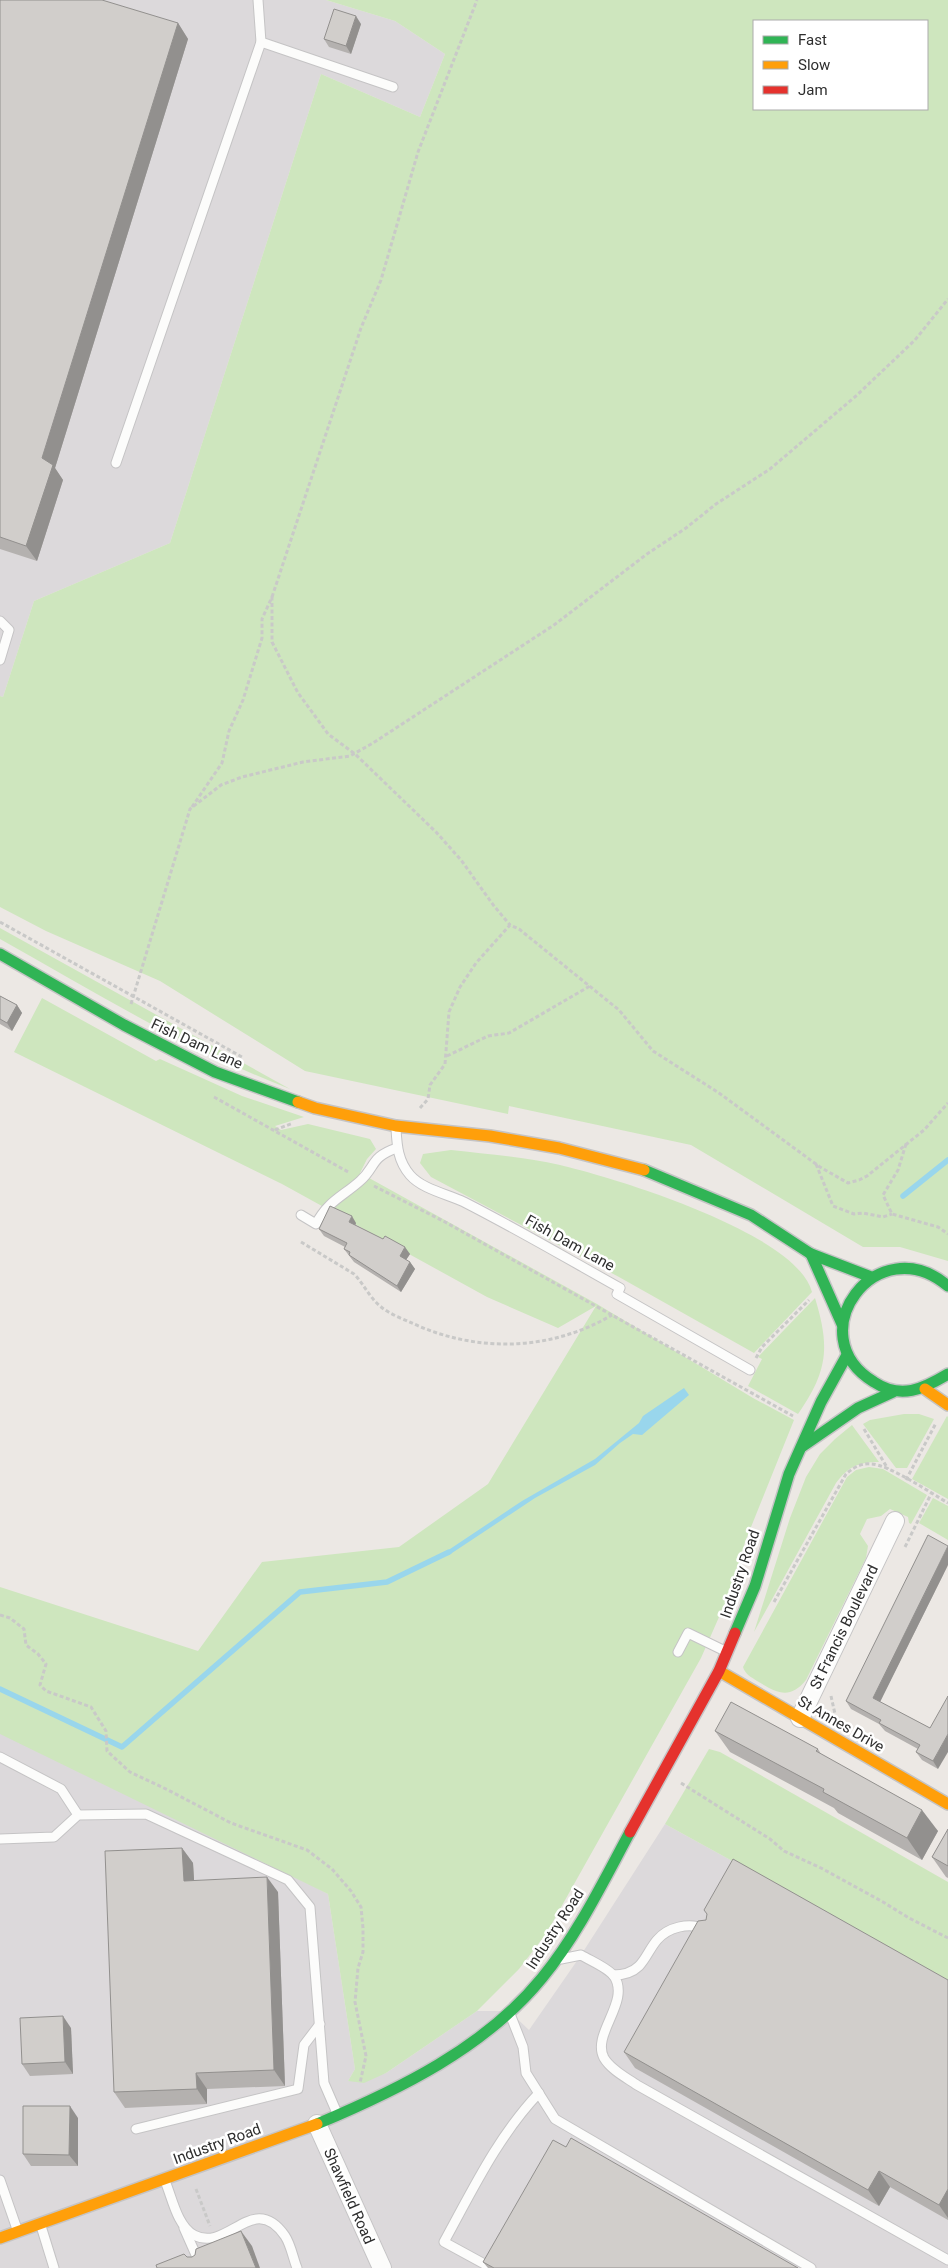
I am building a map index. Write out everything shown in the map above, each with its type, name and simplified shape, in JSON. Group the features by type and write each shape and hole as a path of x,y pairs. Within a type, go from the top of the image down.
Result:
{"street":[{"name":"Fish Dam Lane","path":"0,954 124,1025 215,1072 315,1108 396,1126 490,1136 559,1148 638,1167 751,1214 811,1254 871,1277"},
{"path":"811,1254 842,1324"},
{"path":"946,1283 930,1273 915,1269 900,1268 885,1271 871,1277 851,1297 845,1310 842,1324 843,1340 847,1355 865,1379 879,1387 893,1392 925,1389 948,1374"},
{"name":"Industry Road","path":"0,2238 360,2107 452,2056 509,2012 536,1985 556,1960 578,1927 719,1670 755,1586 789,1474 821,1402 847,1355"},
{"path":"925,1389 947,1404"},
{"name":"Industry Road","path":"803,1446 858,1408 893,1392"},
{"name":"St Francis Boulevard","path":"800,1718 886,1529"},
{"name":"St Annes Drive","path":"719,1670 948,1804"},
{"name":"Shawfield Road","path":"317,2124 382,2268"}],"lane":[{"path":"116,464 261,42 258,0"},
{"path":"261,42 393,87"},
{"path":"0,622 9,630 0,660"},
{"name":"Fish Dam Lane","path":"396,1126 397,1148 404,1167 418,1181 463,1202 620,1288 617,1294 750,1370"},
{"path":"301,1215 316,1224 324,1209 362,1180 380,1156 397,1148"},
{"path":"678,1652 688,1633 727,1652"},
{"path":"0,1757 61,1789 78,1816"},
{"path":"0,1839 54,1836 78,1816 146,1814 288,1880 310,1907 324,2083 338,2115"},
{"path":"556,1960 582,1955 613,1975 624,1975 638,1967 657,1940 669,1931 691,1926 712,1932"},
{"path":"578,1927 582,1955"},
{"path":"613,1975 617,1985 616,2004 602,2043 604,2058 618,2072 637,2085 948,2260"},
{"path":"509,2012 523,2047 526,2073 555,2119 811,2268"},
{"path":"136,2129 298,2089 304,2045 320,2024"},
{"path":"488,2266 444,2242 489,2160 523,2110 539,2093"},
{"path":"164,2179 201,2267"},
{"path":"0,2180 18,2231"},
{"path":"182,2223 194,2235 214,2238 246,2222 261,2218 270,2220 286,2237 297,2268"},
{"path":"41,2223 54,2268"}],"path":[{"path":"124,1025 134,998 190,810 222,763 229,731 243,700 262,638 262,619 272,597 361,328 381,280 418,152 477,0"},
{"path":"190,810 221,785 242,777 303,762 355,754 554,624 716,504 770,469 800,441 856,396 915,340 948,299"},
{"path":"272,597 272,642 298,693 328,734 355,754 436,832 461,860 510,925 518,929 619,1010 653,1051 728,1099 816,1164 848,1183 859,1180 906,1144 934,1120 948,1103"},
{"path":"0,922 250,1061"},
{"path":"413,1128 421,1104 428,1098 430,1086 445,1064 447,1056 447,1023 456,994 476,963 510,925"},
{"path":"447,1056 488,1036 508,1033 590,986"},
{"path":"892,1214 883,1195 898,1170 906,1144"},
{"path":"816,1164 833,1206 854,1214 862,1213 883,1216 892,1214 938,1227 948,1234"},
{"path":"301,1242 354,1274 381,1308 426,1329 464,1341 513,1345 544,1341 587,1328 612,1315"},
{"path":"809,1299 762,1347 740,1387 811,1426"},
{"path":"906,1480 947,1404"},
{"path":"773,1604 846,1474 855,1467 871,1464 878,1465 948,1503"},
{"path":"901,1555 931,1494"},
{"path":"0,1615 10,1618 24,1629 26,1645 38,1654 46,1664 40,1684 46,1692 91,1708 106,1731 107,1751"},
{"path":"835,1688 831,1696 836,1719"},
{"path":"675,1780 770,1839 784,1851 821,1868 948,1938"},
{"path":"360,2086 368,2084"},
{"path":"189,2170 214,2238"}],"shaded area":[{"path":"0,0 326,0 395,21 445,54 420,117 321,74 170,543 34,601 3,697 0,696"},
{"path":"0,1720 328,1894 355,2069 348,2081 386,2073 477,2011 509,2011 529,2030 581,1955 665,1824 948,1980 948,2268 0,2268"}],"green space":[{"path":"326,0 948,0 948,1261 900,1247 863,1247 691,1145 509,1106 508,1114 305,1071 160,981 46,931 0,907 0,696 3,697 34,601 170,543 321,74 420,117 445,54 395,21"},
{"path":"0,928 290,1089 215,1057 107,999 0,939"},
{"path":"42,998 156,1061 160,1059 242,1096 304,1117 275,1126 281,1130 308,1124 370,1139 376,1149 367,1159 360,1173 597,1304 753,1398 794,1420 745,1542 734,1583 701,1658 546,1934 519,1969 477,2011 386,2073 364,2083 348,2081 355,2069 328,1894 0,1734 0,1587 198,1651 262,1562 399,1547 488,1484 596,1306 558,1328 487,1297 282,1184 14,1052"},
{"path":"451,1150 560,1165 660,1195 701,1211 740,1229 774,1249 799,1270 812,1292 754,1353 619,1277 431,1177 420,1163 423,1154"},
{"path":"815,1298 823,1331 823,1358 821,1371 815,1385 798,1414 748,1386 762,1359 758,1357"},
{"path":"904,1414 919,1414 934,1419 907,1468 896,1468 863,1424 870,1420"},
{"path":"948,1417 948,1499 912,1479"},
{"path":"852,1425 879,1462 854,1466 836,1483 754,1632 790,1518 806,1477 820,1454"},
{"path":"869,1467 883,1469 927,1495 911,1524 908,1517 890,1509 881,1516 867,1519 860,1534 868,1546 866,1558 806,1680 794,1691 776,1691 750,1677 743,1667 847,1477 856,1470"},
{"path":"933,1498 948,1506 948,1540 919,1523"},
{"path":"709,1749 720,1752 948,1882 948,1980 665,1824"}],"water":[{"path":"684,1388 689,1395 642,1435 633,1434 595,1465 535,1498 449,1555 443,1556 450,1549 522,1501 595,1459 639,1423 643,1416"}],"building":[{"path":"0,0 102,0 178,23 42,458 53,465 26,546 0,537"},
{"path":"334,9 356,16 346,46 324,39"},
{"path":"0,996 17,1005 7,1023 0,1019"},
{"path":"330,1206 352,1216 349,1222 383,1239 385,1236 405,1247 400,1256 410,1262 397,1286 349,1255 350,1252 344,1249 347,1243 319,1229"},
{"path":"928,1535 948,1546 873,1698 930,1728 948,1696 948,1734 933,1761 916,1752 920,1745 879,1723 881,1720 846,1701"},
{"path":"731,1702 818,1749 816,1751 922,1810 907,1838 823,1792 824,1789 715,1731"},
{"path":"948,1829 948,1866 932,1857"},
{"path":"182,1848 184,1881 267,1877 274,2070 196,2073 197,2089 114,2092 105,1851"},
{"path":"733,1859 948,1980 948,2189 939,2205 879,2171 868,2190 624,2052 698,1921 706,1920 707,1914 704,1910"},
{"path":"63,2016 65,2062 22,2064 20,2018"},
{"path":"23,2106 70,2106 69,2155 23,2154"},
{"path":"571,2138 798,2268 494,2268 483,2262 553,2140 566,2147"},
{"path":"241,2231 256,2268 157,2268 156,2265 184,2254 187,2257 192,2257 195,2255 196,2249"}],"waterway":[{"path":"903,1196 948,1160"},
{"path":"0,1689 122,1747 300,1592 387,1582 449,1552"}],"traffic: fast":[{"path":"0,954 124,1025 215,1072 298,1102"},
{"path":"644,1170 751,1215 811,1254 871,1277"},
{"path":"811,1254 842,1324"},
{"path":"948,1286 921,1271 896,1269 873,1278 856,1294 845,1315 843,1339 852,1362 874,1382 884,1387 893,1390 912,1390 921,1388 948,1374"},
{"path":"735,1633 755,1586 789,1474 821,1402 847,1355"},
{"path":"803,1446 858,1408 893,1392"},
{"path":"317,2124 378,2097 438,2064 494,2026 519,2003 542,1978 567,1944 630,1832"}],"traffic: slow":[{"path":"298,1102 315,1108 396,1126 490,1136 559,1148 644,1170"},
{"path":"925,1389 948,1405"},
{"path":"719,1671 948,1804"},
{"path":"0,2238 317,2124"}],"traffic: jam":[{"path":"630,1832 719,1671 735,1633"}]}
